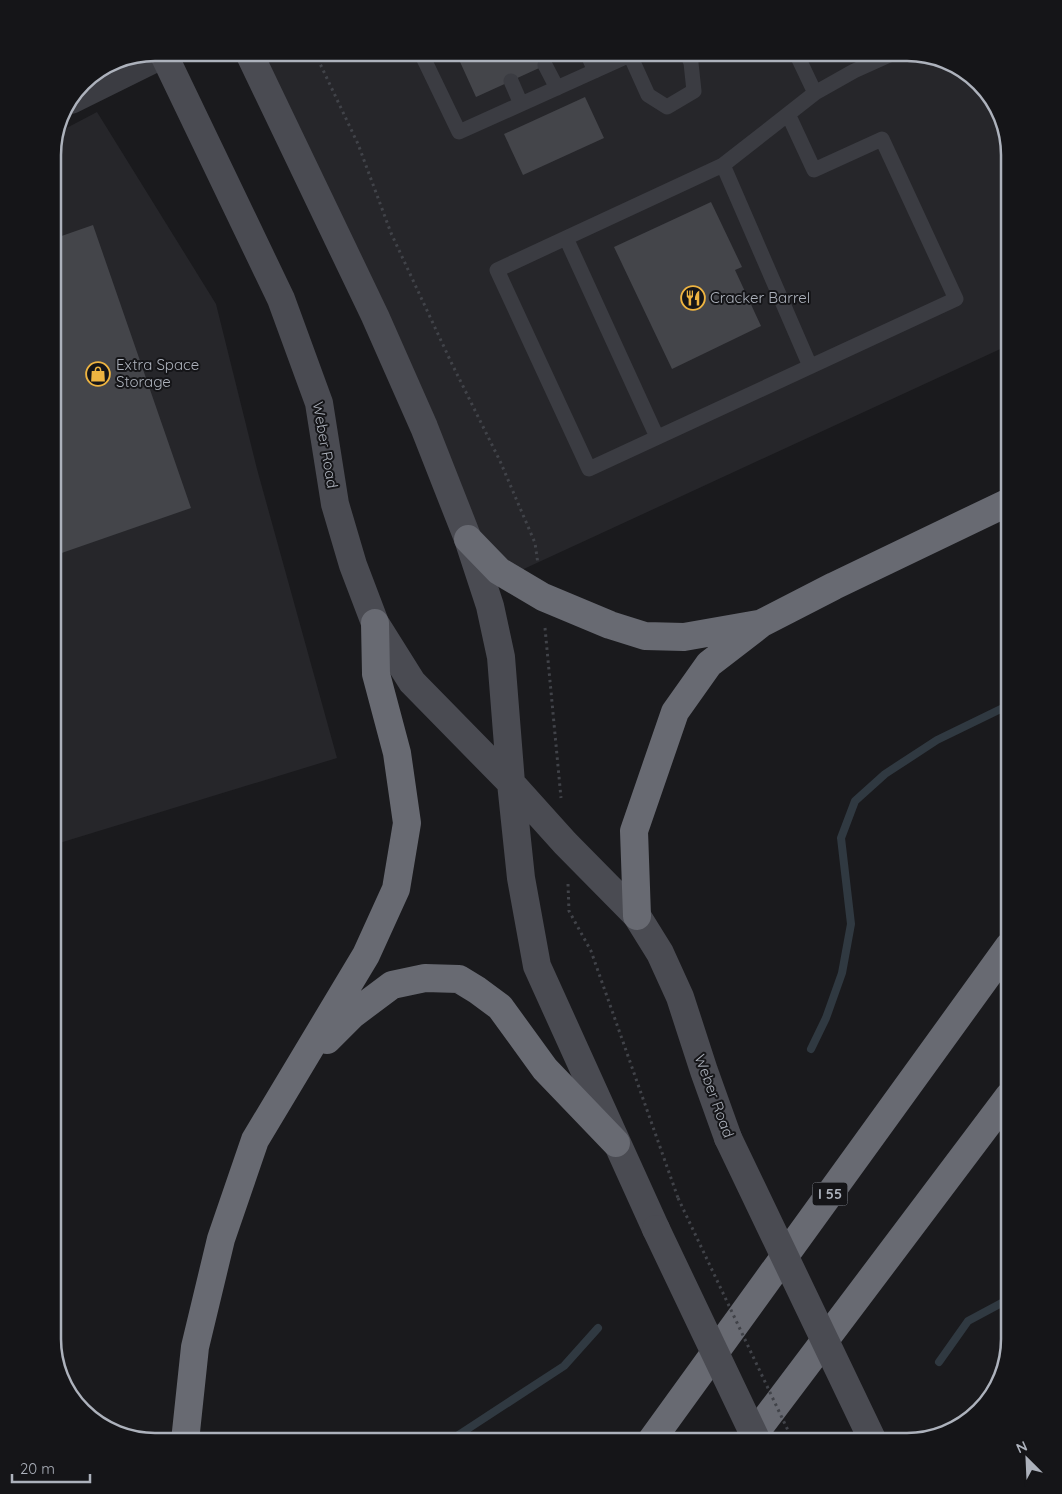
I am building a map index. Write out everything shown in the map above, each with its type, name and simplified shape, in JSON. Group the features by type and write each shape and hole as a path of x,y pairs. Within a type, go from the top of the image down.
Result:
{"highway":[{"path":"637,916 634,830 675,712 708,664 762,623 834,586 1001,506"},
{"path":"468,539 499,571 543,597 610,625 645,636 684,637 762,623"},
{"path":"186,1433 195,1347 221,1239 255,1140 366,955 396,889 407,823 397,753 376,674 376,623"},
{"name":"I 55","path":"657,1433 1001,958"},
{"path":"297,1071 352,1015 392,985 426,978 459,979 500,1007 545,1069 616,1143"},
{"path":"756,1433 1001,1108"}],"main road":[{"name":"Weber Road","path":"168,61 281,299 319,404 335,504 353,565 376,623 412,682 511,784 565,844 637,916 660,952 680,997 728,1138 869,1433"},
{"path":"253,61 374,316 424,428 468,539 490,606 502,657 520,878 536,966 616,1143 753,1433"}],"street":[{"path":"86,92 148,61"}],"lane":[{"path":"425,61 459,132 616,61"},
{"path":"591,61 595,71"},
{"path":"633,61 648,95 667,107 694,91 690,61"},
{"path":"800,61 815,93"},
{"path":"788,114 814,170 882,139 956,299 589,469 497,270 723,165 788,114 815,93 877,61"},
{"path":"545,65 557,88"},
{"path":"511,81 521,104"},
{"path":"723,165 810,366"},
{"path":"566,238 657,437"}],"path":[{"path":"678,1198 789,1433"}],"shaded area":[{"path":"262,61 913,61 943,68 973,89 994,119 1000,143 1001,349 500,580"},
{"path":"97,112 216,304 257,469 337,758 61,843 61,149 65,129"}],"building":[{"path":"460,61 555,61 476,97"},
{"path":"585,97 604,138 523,175 504,134"},
{"name":"Cracker Barrel","path":"711,202 742,267 735,270 761,326 672,369 614,247"},
{"name":"Extra Space Storage","path":"93,225 191,508 61,553 61,236"}],"waterway":[{"path":"811,1049 826,1018 842,973 851,924 841,838 855,801 885,774 937,740 1001,709"},
{"path":"939,1362 968,1321 1001,1303"},
{"path":"462,1433 564,1366 598,1328"}],"place":[{"name":"Cracker Barrel","path":"693,298"},
{"name":"Extra Space Storage","path":"98,374"}]}
